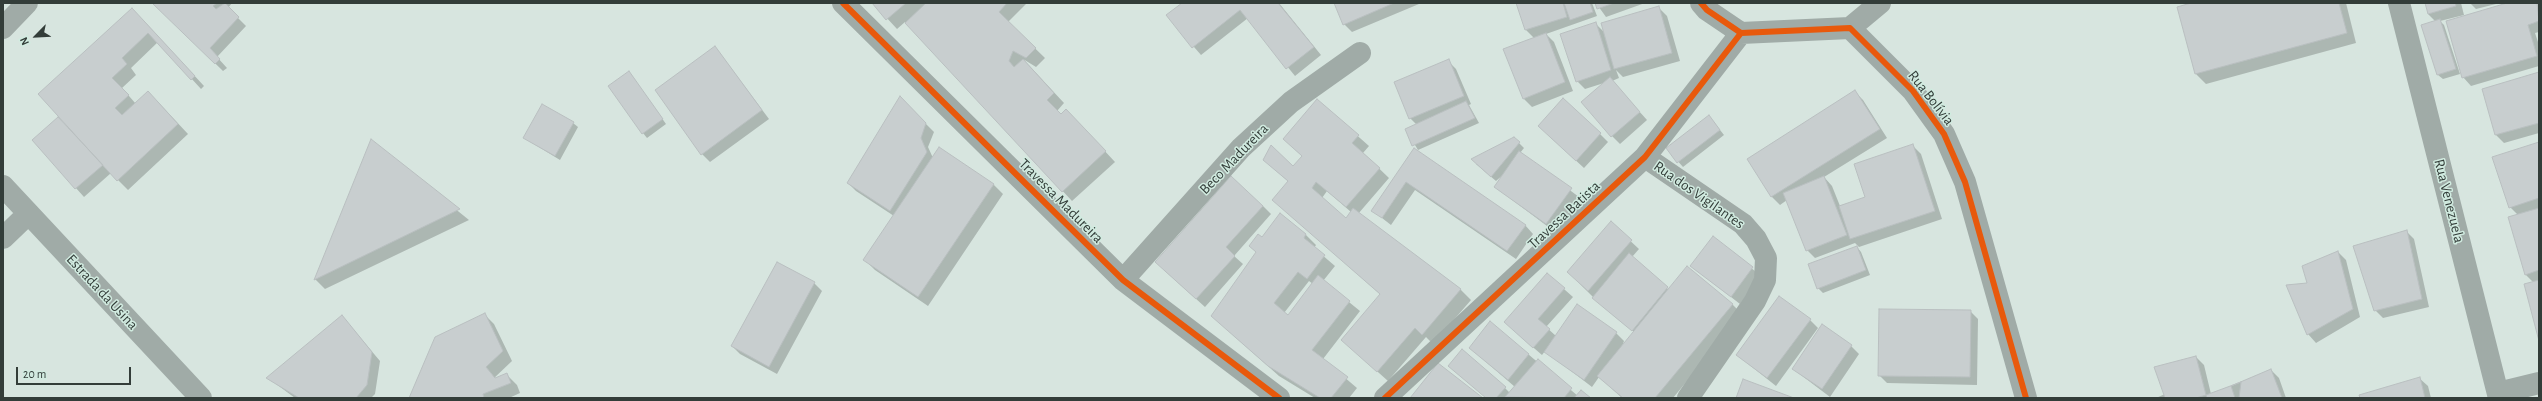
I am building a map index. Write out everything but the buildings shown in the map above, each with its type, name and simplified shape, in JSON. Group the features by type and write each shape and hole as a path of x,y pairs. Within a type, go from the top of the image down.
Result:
{"street":[{"path":"3,28 27,3"},
{"name":"Travessa Madureira","path":"843,3 1123,280 1279,398"},
{"path":"1701,3 1707,10 1741,33 1850,28 1880,3"},
{"name":"Rua Venezuela","path":"2399,3 2498,396"},
{"name":"Rua Bolívia","path":"1850,28 1914,91 1944,134 1965,182 2026,398"},
{"name":"Travessa Batista","path":"1385,398 1645,157 1741,33"},
{"name":"Beco Madureira","path":"1123,280 1241,148 1291,102 1360,53"},
{"name":"Rua dos Vigilantes","path":"1645,157 1744,224 1756,239 1766,258 1765,280 1755,301 1688,398"},
{"name":"Estrada da Usina","path":"3,186 201,398"},
{"path":"3,238 28,214"},
{"path":"2498,396 2539,383"}],"cycle path":[{"path":"843,3 1123,280 1279,398"},
{"path":"1701,3 1707,10 1741,33 1850,28 1913,91 1944,134 1965,182 2026,398"},
{"path":"1385,398 1645,157 1741,33"}]}
